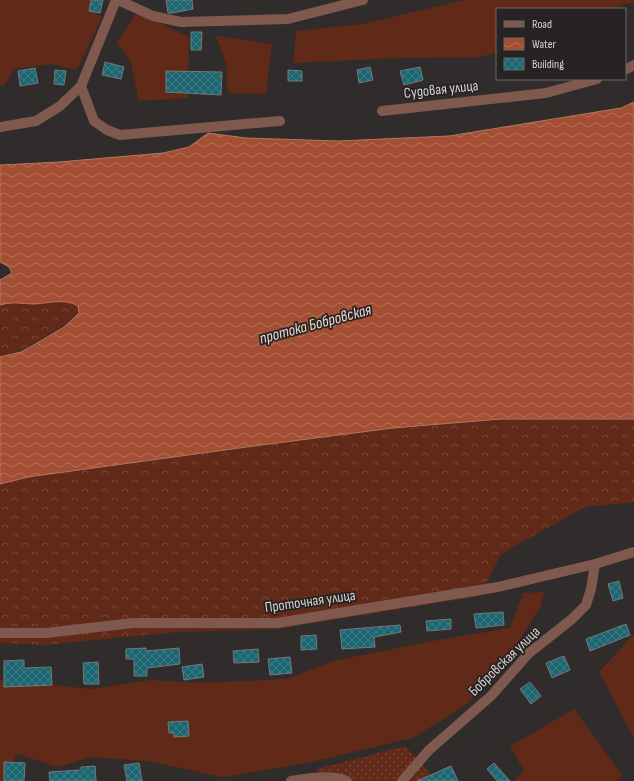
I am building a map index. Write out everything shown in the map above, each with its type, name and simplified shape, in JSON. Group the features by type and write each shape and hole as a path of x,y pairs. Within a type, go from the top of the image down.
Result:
{"street":[{"path":"0,128 36,121 60,106 81,86 117,0 153,16 182,22 288,19 363,0"},
{"name":"Судовая улица","path":"382,111 546,93 593,80"},
{"path":"81,86 94,121 107,130 120,134 280,121"},
{"path":"595,564 634,552"},
{"name":"Проточная улица","path":"0,633 46,633 133,623 277,623 498,588 595,564"},
{"name":"Бобровская улица","path":"402,781 429,750 491,696 529,653 572,619 586,605 591,589 595,564"},
{"path":"291,781 311,778 341,778 347,781"}],"green space":[{"path":"0,0 91,0 90,10 102,17 77,70 51,64 14,69 4,86 0,86"},
{"path":"465,0 634,0 634,2 614,8 496,8 496,53 478,57 401,58 293,63 296,31 362,24"},
{"path":"137,12 189,37 188,98 139,101 130,60 117,43"},
{"path":"216,36 272,44 266,94 228,93 226,63"},
{"path":"59,301 73,303 78,306 79,313 66,324 33,345 15,353 0,357 0,305 15,302 33,304"},
{"path":"501,419 634,419 634,502 585,507 501,554 480,596 277,629 177,632 44,645 0,643 0,484 28,477 254,446 393,428"},
{"path":"544,592 541,606 511,653 467,704 413,738 307,763 223,777 147,761 92,757 58,767 17,754 4,781 0,781 0,680 92,689 151,680 197,683 287,679 333,661 427,642 510,628 523,593"},
{"path":"634,634 634,738 599,672"},
{"path":"574,709 623,776 615,781 514,781 524,771 510,746"},
{"path":"405,746 427,770 433,781 326,781 317,769"}],"water":[{"name":"протока Бобровская","path":"634,102 634,419 501,419 393,428 28,477 0,484 0,357 21,352 32,346 64,327 79,313 78,306 68,302 35,304 14,303 0,305 0,280 12,273 9,267 0,262 0,165 59,162 163,153 189,147 208,133 246,138 338,141 449,136 621,108"}],"building":[{"path":"91,0 103,0 100,13 89,11"},
{"path":"166,0 192,0 193,9 168,13"},
{"path":"191,32 202,32 201,50 191,50"},
{"path":"105,62 124,67 121,79 102,75"},
{"path":"370,67 373,80 359,83 357,70"},
{"path":"420,67 423,80 404,85 400,71"},
{"path":"35,68 38,83 20,86 18,71"},
{"path":"55,70 66,71 64,85 54,84"},
{"path":"288,70 302,71 302,81 288,81"},
{"path":"166,71 222,72 221,95 166,92"},
{"path":"619,581 623,598 613,601 608,584"},
{"path":"503,612 504,625 476,628 474,614"},
{"path":"451,619 451,629 427,631 426,621"},
{"path":"626,624 630,635 590,651 586,639"},
{"path":"400,625 401,632 374,637 375,647 342,649 340,630"},
{"path":"316,635 317,649 301,650 301,636"},
{"path":"146,648 146,651 179,648 180,664 147,668 147,676 134,676 134,659 126,659 126,649"},
{"path":"258,649 259,662 234,663 233,651"},
{"path":"564,656 570,670 552,678 546,663"},
{"path":"290,657 292,673 270,675 268,659"},
{"path":"24,660 24,668 51,667 52,685 4,687 4,661"},
{"path":"98,662 99,684 84,684 83,663"},
{"path":"202,664 204,677 184,680 182,667"},
{"path":"530,682 541,696 531,704 520,689"},
{"path":"188,721 189,736 174,737 174,733 169,733 168,722"},
{"path":"4,762 25,763 24,781 4,781"},
{"path":"139,763 142,781 127,781 124,765"},
{"path":"494,763 510,781 497,781 487,769"},
{"path":"95,766 96,781 50,781 49,772 81,770 81,767"},
{"path":"451,766 458,781 417,781"}]}
